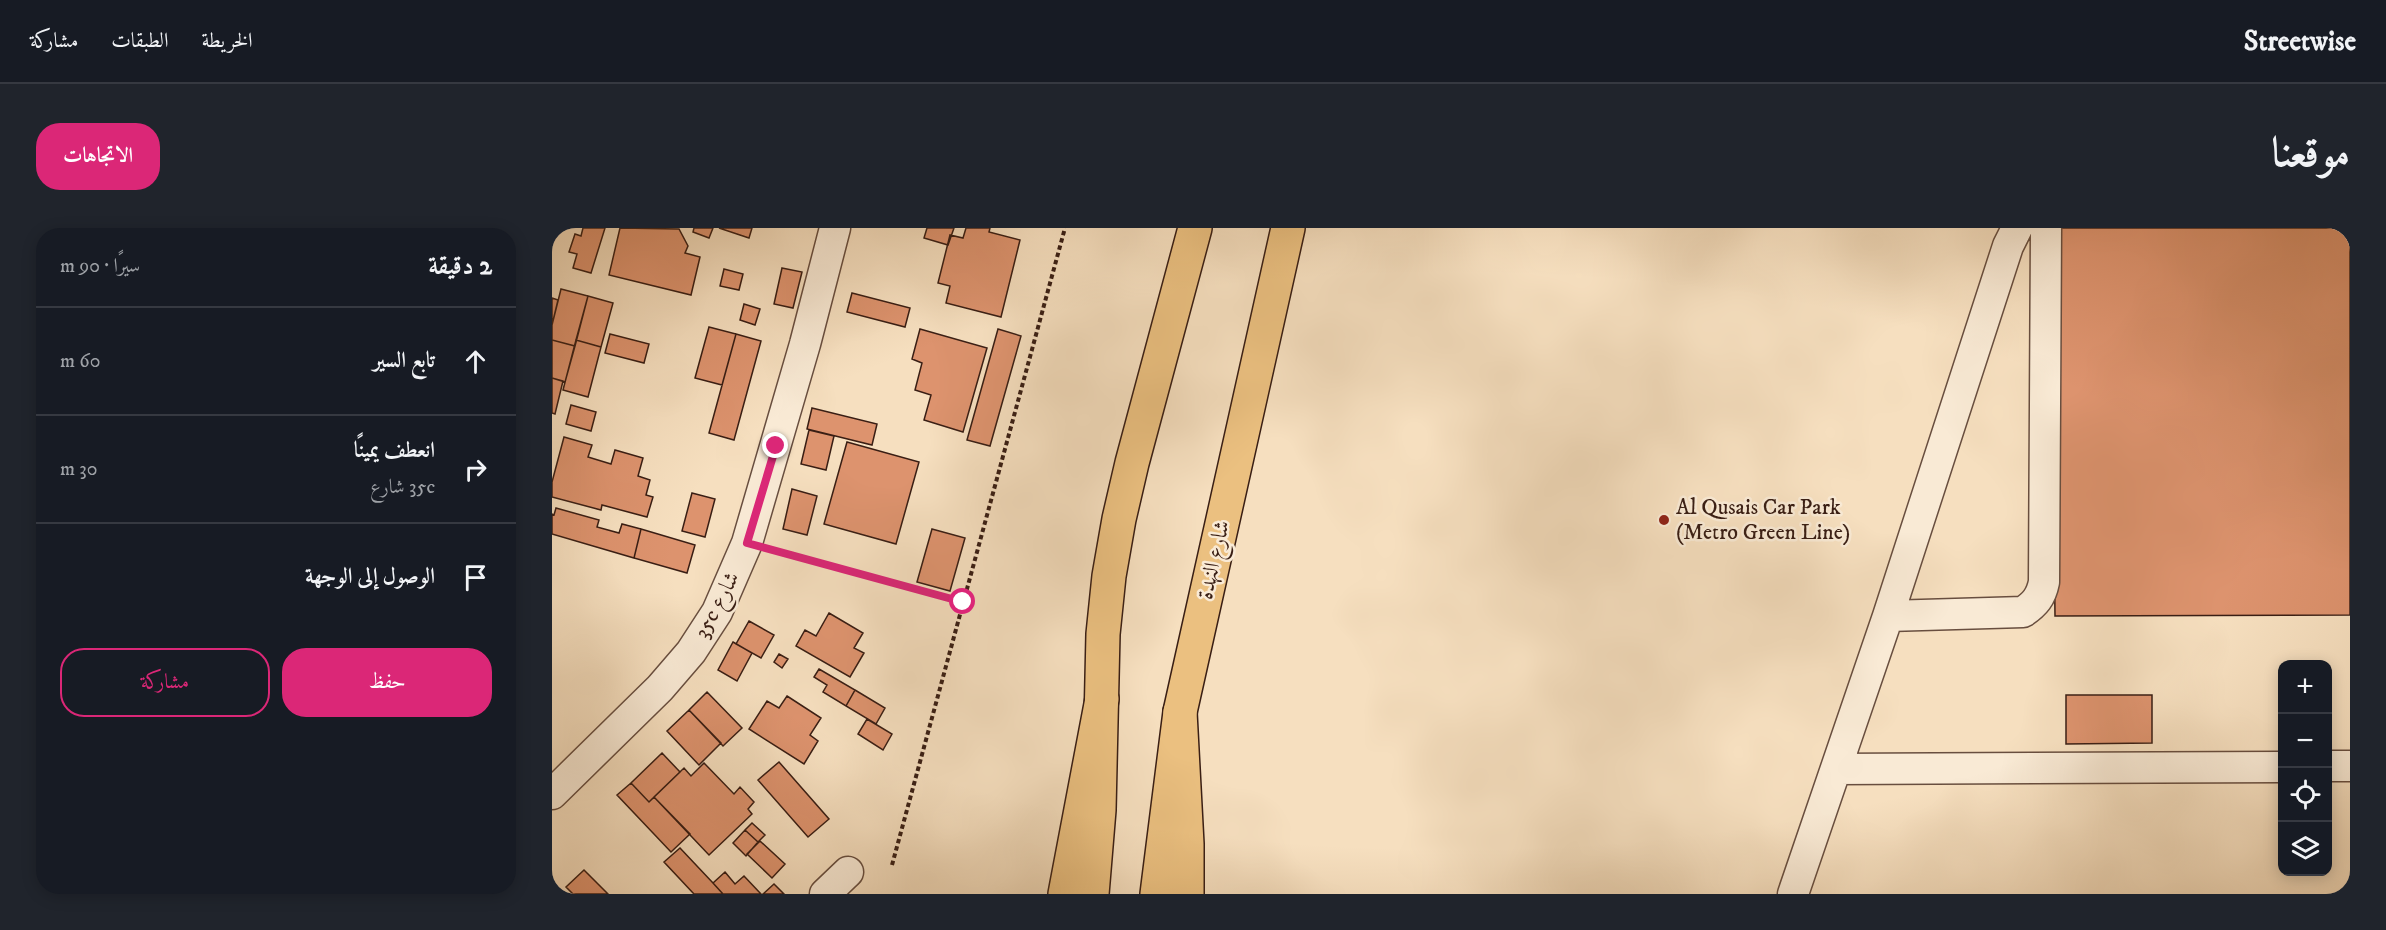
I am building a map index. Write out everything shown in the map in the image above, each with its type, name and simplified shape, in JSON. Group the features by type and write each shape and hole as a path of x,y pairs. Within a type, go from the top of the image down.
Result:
{"main road":[{"path":"1092,894 1099,810 1103,634 1109,576 1119,519 1195,228"},
{"name":"شارع النهدة","path":"1157,894 1180,712 1288,228"},
{"path":"1065,894 1102,699"},
{"path":"1180,712 1187,844 1187,894"}],"street":[{"name":"35c شارع","path":"552,794 660,688 691,652 717,612 747,543 805,344 835,228"},
{"path":"1793,894 1888,616 2008,246 2017,228"},
{"path":"1888,616 2023,612 2034,604 2041,593 2044,582 2046,228"},
{"path":"2332,766 2350,766"},
{"path":"1836,770 2278,767"},
{"path":"825,894 848,872"}],"path":[{"path":"892,865 1065,228"},
{"path":"747,543 963,602"}],"building":[{"path":"583,228 605,228 591,273 573,268 577,254 569,252 575,234 581,236"},
{"path":"620,228 679,229 688,246 685,253 700,257 691,295 609,275"},
{"path":"694,228 713,228 709,238 693,232"},
{"path":"719,228 752,228 749,238"},
{"path":"927,228 954,228 948,245 924,238"},
{"path":"966,228 990,228 989,232 1020,240 1001,317 946,303 950,286 938,283 950,235 963,238"},
{"path":"2051,228 2350,228 2350,615 2055,616"},
{"path":"782,268 802,272 793,308 774,304"},
{"path":"724,269 743,274 739,290 720,286"},
{"path":"561,289 588,296 575,346 552,340 552,325"},
{"path":"852,293 910,308 905,327 847,312"},
{"path":"588,296 613,303 601,347 576,340"},
{"path":"552,298 558,300 552,325"},
{"path":"744,304 760,309 755,325 740,320"},
{"path":"709,327 736,334 722,385 695,378"},
{"path":"920,329 987,348 963,432 924,420 931,395 915,390 922,363 912,359"},
{"path":"998,329 1021,336 990,446 967,440"},
{"path":"610,334 649,344 644,363 605,353"},
{"path":"736,334 761,341 734,440 709,433"},
{"path":"552,340 575,346 565,382 552,378"},
{"path":"576,340 601,347 588,397 563,390"},
{"path":"552,378 563,381 555,414 552,413"},
{"path":"571,405 596,412 591,431 566,424"},
{"path":"812,408 877,424 872,445 807,429"},
{"path":"809,430 834,436 826,470 801,464"},
{"path":"564,437 592,445 588,457 611,464 615,450 643,458 638,476 650,480 646,495 653,497 647,517 602,505 601,510 552,497 552,482"},
{"path":"847,442 919,462 896,544 824,524"},
{"path":"792,489 817,496 807,535 783,529"},
{"path":"692,493 715,499 705,537 682,531"},
{"path":"556,508 599,520 597,527 619,533 622,524 641,529 634,558 552,534 552,514 554,515"},
{"path":"641,529 695,545 687,573 634,558"},
{"path":"932,529 965,538 950,591 917,582"},
{"path":"829,613 863,633 854,648 864,653 850,677 796,646 805,630 816,636"},
{"path":"749,621 774,635 761,658 736,644"},
{"path":"733,642 752,653 737,681 718,670"},
{"path":"779,654 788,659 782,668 774,662"},
{"path":"819,669 855,690 846,706 823,692 827,685 814,677"},
{"path":"855,690 885,708 876,724 846,706"},
{"path":"707,692 742,728 723,746 689,710"},
{"path":"2066,695 2152,695 2152,743 2066,744"},
{"path":"787,696 821,718 810,735 818,741 804,764 749,729 767,701 779,708"},
{"path":"689,710 721,743 699,765 667,731"},
{"path":"867,719 892,734 883,750 858,734"},
{"path":"662,753 680,772 649,802 631,783"},
{"path":"779,762 829,819 808,837 758,780"},
{"path":"704,763 734,794 740,787 754,802 748,809 752,814 709,855 654,797 684,768 691,776"},
{"path":"631,783 649,802 654,797 690,834 671,852 617,795"},
{"path":"752,823 765,835 758,842 745,830"},
{"path":"745,830 758,842 746,856 733,843"},
{"path":"760,841 785,864 772,878 747,854"},
{"path":"680,848 723,894 694,894 664,862"},
{"path":"584,870 608,894 573,894 566,887"},
{"path":"725,872 735,884 744,876 761,894 723,894 713,883"},
{"path":"774,884 784,894 763,894"}],"place":[{"name":"Al Qusais Car Park (Metro Green Line)","path":"1664,520"}],"route":[{"path":"776,446 747,543 963,602"}]}
